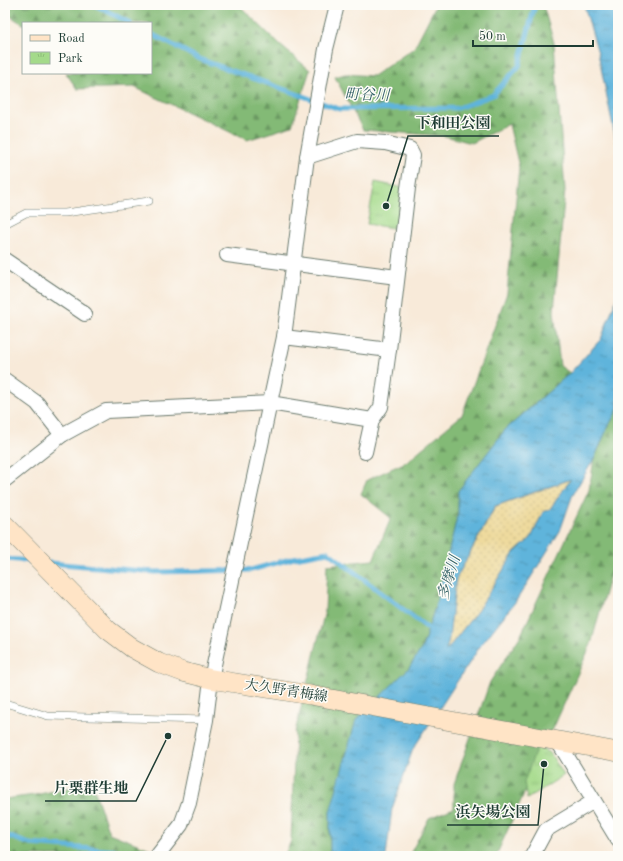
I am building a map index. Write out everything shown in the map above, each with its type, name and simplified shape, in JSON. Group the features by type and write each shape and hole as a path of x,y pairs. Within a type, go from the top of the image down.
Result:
{"main road":[{"name":"大久野青梅線","path":"5,525 114,635 132,648 159,663 183,672 211,679 310,695 618,752"}],"street":[{"path":"157,856 181,825 190,803 206,720 211,679 284,337 307,157 326,49 337,5"},
{"path":"307,157 357,141 385,142 410,149 413,155 381,407 372,420 365,452"},
{"path":"227,255 397,277"},
{"path":"5,260 85,314"},
{"path":"284,337 389,350"},
{"path":"5,380 37,403 62,435"},
{"path":"5,480 62,435 106,411 270,403 372,420"},
{"path":"550,739 594,801 618,840"},
{"path":"532,856 546,830 594,801"}],"lane":[{"path":"5,224 26,213 65,213 149,201"},
{"path":"5,704 48,716 206,720"}],"green space":[{"path":"5,5 240,5 281,46 310,70 292,126 247,140 134,87 77,89 67,74 152,74 152,22 22,22 22,23 5,13"},
{"path":"436,5 543,5 554,43 565,190 554,311 560,366 570,373 505,430 458,491 458,513 436,604 422,648 409,668 330,812 330,856 284,856 291,841 295,732 325,611 327,565 373,560 391,518 361,494 367,480 406,462 462,415 507,293 519,167 509,124 472,143 445,136 363,130 335,77 345,74 373,76 414,48"},
{"path":"375,182 404,188 398,229 367,224"},
{"path":"618,409 618,553 614,560 591,644 496,856 409,856 429,818 454,808 454,784 490,682 521,635 589,490 594,459 608,427"},
{"path":"537,747 550,753 564,775 527,799 524,782"},
{"path":"92,783 109,833 168,856 5,856 5,799 35,795"}],"sand":[{"path":"572,479 549,510 543,512 531,538 514,553 478,610 445,652 449,638 456,579 496,506"}],"water":[{"path":"584,5 618,5 618,151 598,53"},
{"name":"多摩川","path":"618,294 618,409 608,427 594,459 573,494 560,531 516,601 481,645 413,749 392,809 386,856 330,856 330,812 356,720 409,668 422,648 436,604 458,513 458,491 505,430 570,373 601,339","holes":["571,479 549,510 543,512 531,538 514,553 478,610 446,651 456,579 495,506"]}],"waterway":[{"name":"町谷川","path":"95,5 128,22"},
{"name":"町谷川","path":"152,35 202,60 339,109 458,108 493,95 519,66 535,5"},
{"path":"50,563 155,572 251,570 294,558 328,552 434,633"},
{"path":"5,559 32,561"},
{"path":"5,835 30,844 118,851 126,856"}],"place":[{"name":"下和田公園","path":"386,206"},
{"name":"片栗群生地","path":"168,736"},
{"name":"浜矢場公園","path":"544,764"}]}
